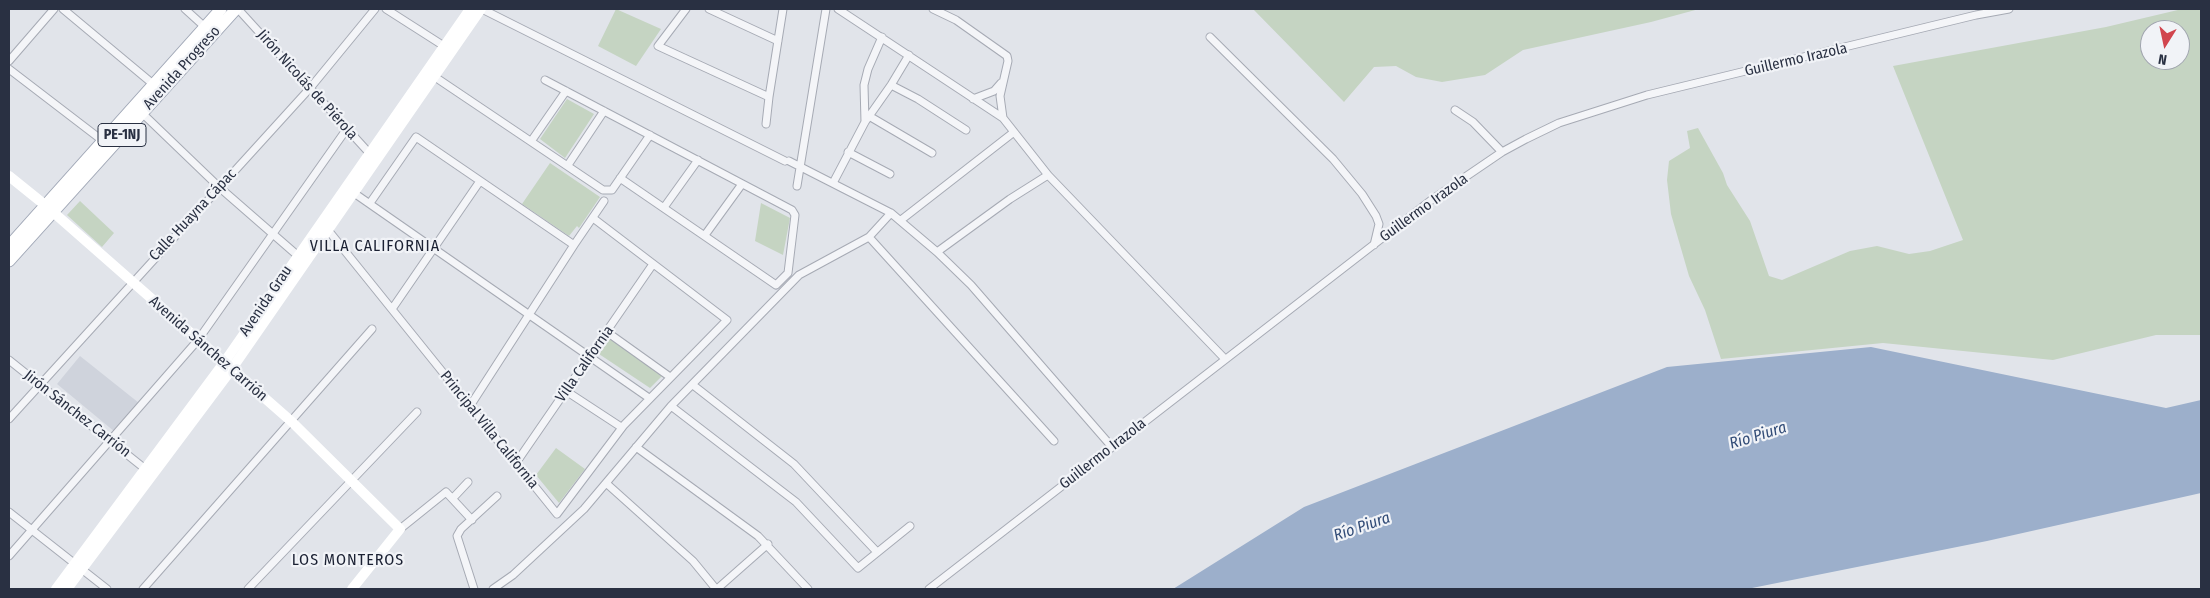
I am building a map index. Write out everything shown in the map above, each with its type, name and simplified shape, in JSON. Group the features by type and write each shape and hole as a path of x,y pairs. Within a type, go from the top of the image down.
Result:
{"main road":[{"name":"Avenida Progreso","path":"9,246 49,209 142,113 208,31 221,9"},
{"name":"Avenida Progreso","path":"9,261 103,141 153,84 208,31 237,9"}],"street":[{"path":"9,61 54,9"},
{"path":"62,9 153,84"},
{"path":"185,9 208,31"},
{"name":"Jirón Nicolás de Piérola","path":"237,9 373,158"},
{"name":"Calle Huayna Cápac","path":"9,419 132,281 310,87 375,9"},
{"path":"386,9 448,49"},
{"name":"Avenida Grau","path":"68,589 78,566 144,468 227,367 297,255 434,77 470,9"},
{"path":"482,9 787,161 801,166 891,213 937,252 978,293 1112,447"},
{"name":"Avenida Grau","path":"56,589 78,566 328,230 354,193 373,158 448,49 482,9"},
{"path":"686,9 658,46 769,97"},
{"path":"709,9 778,41"},
{"path":"766,124 782,9"},
{"path":"797,186 826,9"},
{"path":"838,9 1003,118 1048,174 1225,359"},
{"path":"933,9 956,20 1007,56 1008,61 1001,83 1000,96 1003,118"},
{"name":"Guillermo Irazola","path":"929,589 1430,202 1502,152 1559,123 1647,95 1976,15 2010,9"},
{"path":"867,119 864,85 868,69 882,37"},
{"path":"1210,37 1333,158 1362,194 1379,224 1374,245"},
{"path":"833,183 867,119 892,85 909,55"},
{"path":"9,70 103,141"},
{"path":"434,77 532,140 603,190 612,190 650,135"},
{"path":"545,80 794,212 788,273 776,285 664,206 620,178"},
{"path":"973,99 994,91 1001,83"},
{"path":"892,85 918,99 966,130"},
{"path":"532,140 566,91"},
{"path":"1455,110 1473,122 1502,152"},
{"path":"568,165 604,111"},
{"path":"142,113 218,187 297,255"},
{"path":"867,119 932,153"},
{"path":"9,556 198,340 346,130"},
{"path":"901,220 1014,132"},
{"path":"370,203 416,137 574,245"},
{"path":"848,152 890,174"},
{"path":"664,206 698,160"},
{"path":"937,252 1048,174"},
{"name":"Avenida Sánchez Carrión","path":"9,176 292,422 400,529"},
{"path":"392,309 480,181"},
{"path":"706,235 742,184"},
{"path":"354,193 649,398"},
{"path":"470,406 604,201"},
{"path":"493,589 513,575 584,509 671,406 799,275 869,237 891,213"},
{"path":"593,218 653,264"},
{"name":"Principal Villa California","path":"328,230 557,514 622,427 728,320 653,264"},
{"path":"869,237 1054,441"},
{"name":"Villa California","path":"516,463 653,264"},
{"path":"143,589 372,329"},
{"path":"606,332 670,377"},
{"name":"Jirón Sánchez Carrión","path":"9,360 144,468"},
{"path":"693,385 804,474 877,552"},
{"path":"566,391 622,427"},
{"path":"671,406 796,502 858,568 910,526"},
{"path":"248,589 417,412"},
{"path":"636,447 768,544 808,589"},
{"path":"452,498 468,482"},
{"path":"606,483 693,561 716,589 768,544"},
{"path":"352,589 400,529 446,492 472,520"},
{"path":"474,589 457,536 497,496"},
{"path":"9,512 107,589"}],"shaded area":[{"path":"80,356 139,403 115,432 57,384"}],"green space":[{"path":"616,9 661,29 636,66 598,46"},
{"path":"1253,9 1699,9 1651,22 1523,50 1485,75 1442,82 1416,77 1396,66 1374,67 1344,102"},
{"path":"2182,9 2201,9 2201,335 2156,335 2053,360 1883,343 1721,359 1705,310 1689,276 1671,214 1667,180 1669,161 1690,148 1687,131 1698,128 1723,173 1727,185 1750,221 1769,276 1782,280 1850,251 1877,246 1909,254 1930,251 1963,240 1893,66 2106,27"},
{"path":"567,99 594,114 565,158 540,139"},
{"path":"550,163 600,197 579,228 577,226 569,236 522,204"},
{"path":"80,201 114,233 102,247 67,215"},
{"path":"761,203 790,218 783,255 755,241"},
{"path":"610,338 662,376 650,388 599,354"},
{"path":"556,448 585,469 559,503 536,475"}],"water":[{"name":"Río Piura","path":"1871,347 2166,408 2201,400 2201,493 1987,541 1747,589 1173,589 1304,507 1667,367"}],"district":[{"name":"VILLA CALIFORNIA","path":"375,247"},
{"name":"LOS MONTEROS","path":"348,561"}]}
